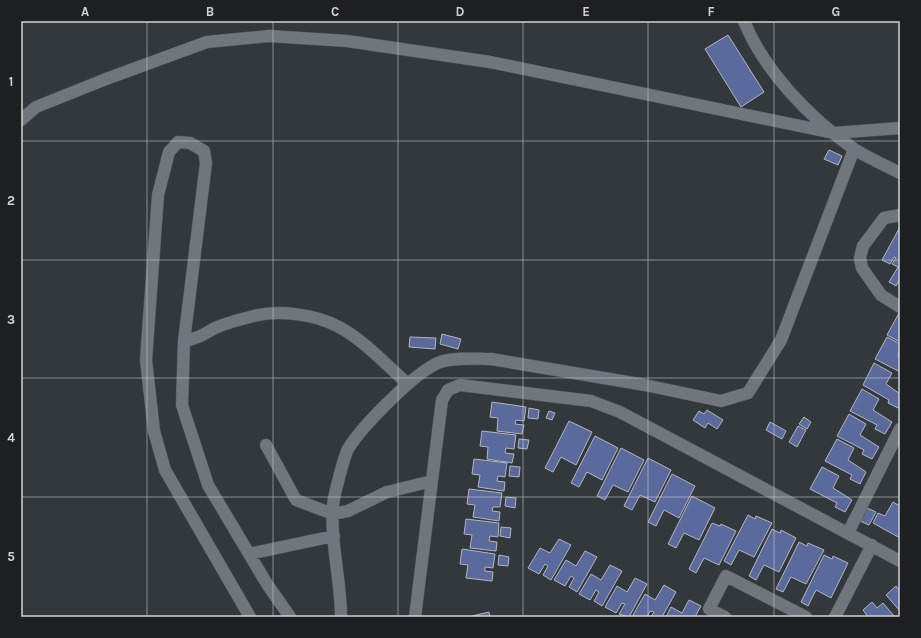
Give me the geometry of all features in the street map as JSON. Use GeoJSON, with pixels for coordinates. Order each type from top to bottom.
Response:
{"type":"FeatureCollection","features":[{"type":"Feature","properties":{"kind":"street"},"geometry":{"type":"LineString","coordinates":[[744,21],[775,75],[810,112],[854,149],[900,173]]}},
{"type":"Feature","properties":{"kind":"street"},"geometry":{"type":"LineString","coordinates":[[21,120],[36,107],[106,79],[207,42],[269,36],[346,42],[490,62],[834,133],[900,128]]}},
{"type":"Feature","properties":{"kind":"street"},"geometry":{"type":"LineString","coordinates":[[250,617],[165,470],[154,431],[146,360],[158,195],[169,152],[178,142],[190,142],[204,151],[206,163],[184,341],[182,405],[208,485],[266,584],[290,617]]}},
{"type":"Feature","properties":{"kind":"street"},"geometry":{"type":"LineString","coordinates":[[341,617],[334,536],[333,504],[348,450],[376,415],[408,384],[422,372],[440,362],[466,359],[491,359],[645,385],[721,401],[748,393],[781,340],[854,149]]}},
{"type":"Feature","properties":{"kind":"street"},"geometry":{"type":"LineString","coordinates":[[900,215],[884,218],[863,246],[860,258],[862,268],[881,296],[900,307]]}},
{"type":"Feature","properties":{"kind":"street"},"geometry":{"type":"LineString","coordinates":[[184,341],[198,339],[216,328],[263,313],[288,314],[312,318],[339,327],[356,339],[408,384]]}},
{"type":"Feature","properties":{"kind":"street"},"geometry":{"type":"LineString","coordinates":[[415,617],[442,400],[448,390],[460,385],[591,401],[620,412],[900,561]]}},
{"type":"Feature","properties":{"kind":"street"},"geometry":{"type":"LineString","coordinates":[[848,533],[900,429]]}},
{"type":"Feature","properties":{"kind":"street"},"geometry":{"type":"LineString","coordinates":[[266,445],[296,500],[333,514],[348,511],[387,492],[432,481]]}},
{"type":"Feature","properties":{"kind":"street"},"geometry":{"type":"LineString","coordinates":[[249,554],[334,536]]}},
{"type":"Feature","properties":{"kind":"street"},"geometry":{"type":"LineString","coordinates":[[835,617],[872,545]]}},
{"type":"Feature","properties":{"kind":"street"},"geometry":{"type":"LineString","coordinates":[[725,617],[709,609],[726,576],[806,617]]}},
{"type":"Feature","properties":{"kind":"building"},"geometry":{"type":"Polygon","coordinates":[[[728,35],[764,92],[741,107],[705,49],[728,35]]]}},
{"type":"Feature","properties":{"kind":"building"},"geometry":{"type":"Polygon","coordinates":[[[829,150],[842,156],[838,165],[824,159],[829,150]]]}},
{"type":"Feature","properties":{"kind":"building"},"geometry":{"type":"Polygon","coordinates":[[[900,227],[900,279],[896,286],[889,282],[898,267],[892,264],[896,258],[894,257],[890,264],[882,260],[900,227]]]}},
{"type":"Feature","properties":{"kind":"building"},"geometry":{"type":"Polygon","coordinates":[[[899,313],[900,314],[900,342],[887,335],[899,313]]]}},
{"type":"Feature","properties":{"kind":"building"},"geometry":{"type":"Polygon","coordinates":[[[442,334],[461,339],[458,349],[440,344],[442,334]]]}},
{"type":"Feature","properties":{"kind":"building"},"geometry":{"type":"Polygon","coordinates":[[[410,337],[436,338],[435,349],[409,347],[410,337]]]}},
{"type":"Feature","properties":{"kind":"building"},"geometry":{"type":"Polygon","coordinates":[[[887,337],[900,344],[898,357],[900,358],[900,372],[875,359],[887,337]]]}},
{"type":"Feature","properties":{"kind":"building"},"geometry":{"type":"Polygon","coordinates":[[[874,363],[892,373],[886,384],[900,394],[900,404],[898,408],[888,403],[889,400],[863,385],[874,363]]]}},
{"type":"Feature","properties":{"kind":"building"},"geometry":{"type":"Polygon","coordinates":[[[862,389],[879,399],[873,410],[892,422],[885,434],[875,429],[877,425],[850,411],[862,389]]]}},
{"type":"Feature","properties":{"kind":"building"},"geometry":{"type":"Polygon","coordinates":[[[492,402],[526,407],[524,421],[516,420],[515,424],[524,425],[522,434],[497,431],[498,418],[490,417],[492,402]]]}},
{"type":"Feature","properties":{"kind":"building"},"geometry":{"type":"Polygon","coordinates":[[[529,408],[539,410],[538,419],[528,418],[529,408]]]}},
{"type":"Feature","properties":{"kind":"building"},"geometry":{"type":"Polygon","coordinates":[[[707,410],[723,420],[717,429],[708,423],[705,428],[693,420],[699,411],[704,414],[707,410]]]}},
{"type":"Feature","properties":{"kind":"building"},"geometry":{"type":"Polygon","coordinates":[[[549,411],[555,413],[552,420],[546,418],[549,411]]]}},
{"type":"Feature","properties":{"kind":"building"},"geometry":{"type":"Polygon","coordinates":[[[849,414],[866,424],[860,435],[879,447],[872,459],[862,454],[864,450],[837,436],[849,414]]]}},
{"type":"Feature","properties":{"kind":"building"},"geometry":{"type":"Polygon","coordinates":[[[804,417],[811,422],[807,429],[799,424],[804,417]]]}},
{"type":"Feature","properties":{"kind":"building"},"geometry":{"type":"Polygon","coordinates":[[[569,421],[592,432],[576,465],[561,457],[553,472],[545,468],[569,421]]]}},
{"type":"Feature","properties":{"kind":"building"},"geometry":{"type":"Polygon","coordinates":[[[770,422],[786,431],[782,439],[766,430],[770,422]]]}},
{"type":"Feature","properties":{"kind":"building"},"geometry":{"type":"Polygon","coordinates":[[[798,426],[806,430],[797,447],[789,442],[798,426]]]}},
{"type":"Feature","properties":{"kind":"building"},"geometry":{"type":"Polygon","coordinates":[[[482,431],[516,435],[514,449],[506,448],[505,453],[514,454],[512,463],[487,459],[488,447],[480,446],[482,431]]]}},
{"type":"Feature","properties":{"kind":"building"},"geometry":{"type":"Polygon","coordinates":[[[595,436],[618,448],[602,480],[587,472],[579,487],[571,483],[595,436]]]}},
{"type":"Feature","properties":{"kind":"building"},"geometry":{"type":"Polygon","coordinates":[[[519,439],[529,440],[527,449],[518,448],[519,439]]]}},
{"type":"Feature","properties":{"kind":"building"},"geometry":{"type":"Polygon","coordinates":[[[837,439],[854,448],[848,460],[866,472],[860,484],[850,479],[852,475],[825,461],[837,439]]]}},
{"type":"Feature","properties":{"kind":"building"},"geometry":{"type":"Polygon","coordinates":[[[621,448],[644,460],[628,492],[613,485],[605,500],[597,496],[621,448]]]}},
{"type":"Feature","properties":{"kind":"building"},"geometry":{"type":"Polygon","coordinates":[[[648,458],[671,470],[655,502],[640,495],[632,510],[624,506],[648,458]]]}},
{"type":"Feature","properties":{"kind":"building"},"geometry":{"type":"Polygon","coordinates":[[[474,459],[507,463],[505,477],[498,476],[497,481],[505,482],[504,491],[478,487],[480,475],[472,474],[474,459]]]}},
{"type":"Feature","properties":{"kind":"building"},"geometry":{"type":"Polygon","coordinates":[[[510,466],[520,467],[519,477],[509,476],[510,466]]]}},
{"type":"Feature","properties":{"kind":"building"},"geometry":{"type":"Polygon","coordinates":[[[822,467],[839,476],[833,488],[852,500],[845,512],[835,507],[837,503],[810,489],[822,467]]]}},
{"type":"Feature","properties":{"kind":"building"},"geometry":{"type":"Polygon","coordinates":[[[672,474],[695,486],[679,518],[664,510],[656,526],[648,522],[672,474]]]}},
{"type":"Feature","properties":{"kind":"building"},"geometry":{"type":"Polygon","coordinates":[[[469,489],[502,493],[500,507],[493,507],[492,511],[500,512],[499,521],[473,517],[475,505],[467,504],[469,489]]]}},
{"type":"Feature","properties":{"kind":"building"},"geometry":{"type":"Polygon","coordinates":[[[692,496],[715,508],[699,540],[684,533],[676,548],[668,544],[692,496]]]}},
{"type":"Feature","properties":{"kind":"building"},"geometry":{"type":"Polygon","coordinates":[[[506,497],[516,498],[515,508],[505,506],[506,497]]]}},
{"type":"Feature","properties":{"kind":"building"},"geometry":{"type":"Polygon","coordinates":[[[893,502],[900,506],[900,538],[873,523],[878,513],[885,516],[893,502]]]}},
{"type":"Feature","properties":{"kind":"building"},"geometry":{"type":"Polygon","coordinates":[[[867,508],[876,512],[869,525],[860,521],[867,508]]]}},
{"type":"Feature","properties":{"kind":"building"},"geometry":{"type":"Polygon","coordinates":[[[748,515],[755,519],[756,516],[772,523],[754,557],[739,550],[731,565],[724,561],[748,515]]]}},
{"type":"Feature","properties":{"kind":"building"},"geometry":{"type":"Polygon","coordinates":[[[466,519],[499,523],[498,537],[490,536],[489,541],[497,542],[496,551],[470,548],[472,535],[464,534],[466,519]]]}},
{"type":"Feature","properties":{"kind":"building"},"geometry":{"type":"Polygon","coordinates":[[[712,523],[720,526],[721,524],[736,531],[719,565],[704,558],[696,573],[689,569],[712,523]]]}},
{"type":"Feature","properties":{"kind":"building"},"geometry":{"type":"Polygon","coordinates":[[[501,527],[511,528],[510,538],[500,536],[501,527]]]}},
{"type":"Feature","properties":{"kind":"building"},"geometry":{"type":"Polygon","coordinates":[[[772,529],[780,533],[781,530],[796,538],[779,572],[764,565],[756,580],[749,576],[772,529]]]}},
{"type":"Feature","properties":{"kind":"building"},"geometry":{"type":"Polygon","coordinates":[[[559,539],[571,545],[551,580],[543,575],[548,566],[545,564],[539,574],[528,568],[540,548],[550,553],[559,539]]]}},
{"type":"Feature","properties":{"kind":"building"},"geometry":{"type":"Polygon","coordinates":[[[799,542],[807,546],[808,543],[824,550],[806,584],[791,577],[783,592],[776,589],[799,542]]]}},
{"type":"Feature","properties":{"kind":"building"},"geometry":{"type":"Polygon","coordinates":[[[462,549],[495,554],[493,568],[485,567],[485,571],[493,572],[492,581],[466,578],[468,565],[460,564],[462,549]]]}},
{"type":"Feature","properties":{"kind":"building"},"geometry":{"type":"Polygon","coordinates":[[[585,551],[597,557],[577,592],[569,587],[574,578],[571,576],[565,586],[554,580],[566,560],[576,566],[585,551]]]}},
{"type":"Feature","properties":{"kind":"building"},"geometry":{"type":"Polygon","coordinates":[[[499,555],[509,557],[508,566],[498,565],[499,555]]]}},
{"type":"Feature","properties":{"kind":"building"},"geometry":{"type":"Polygon","coordinates":[[[824,555],[832,559],[833,556],[848,563],[831,598],[816,590],[808,606],[801,602],[824,555]]]}},
{"type":"Feature","properties":{"kind":"building"},"geometry":{"type":"Polygon","coordinates":[[[610,565],[622,571],[602,606],[594,601],[599,592],[596,590],[590,600],[579,594],[591,574],[601,580],[610,565]]]}},
{"type":"Feature","properties":{"kind":"building"},"geometry":{"type":"Polygon","coordinates":[[[635,578],[647,584],[629,617],[619,614],[625,604],[622,603],[616,613],[605,607],[617,586],[627,592],[635,578]]]}},
{"type":"Feature","properties":{"kind":"building"},"geometry":{"type":"Polygon","coordinates":[[[664,585],[676,592],[662,617],[651,617],[654,612],[650,611],[647,617],[637,617],[633,615],[645,594],[655,600],[664,585]]]}},
{"type":"Feature","properties":{"kind":"building"},"geometry":{"type":"Polygon","coordinates":[[[896,586],[900,591],[900,611],[886,595],[896,586]]]}},
{"type":"Feature","properties":{"kind":"building"},"geometry":{"type":"Polygon","coordinates":[[[689,600],[701,606],[695,617],[666,617],[671,607],[682,613],[689,600]]]}},
{"type":"Feature","properties":{"kind":"building"},"geometry":{"type":"Polygon","coordinates":[[[872,602],[877,608],[883,603],[895,617],[868,617],[863,610],[872,602]]]}},
{"type":"Feature","properties":{"kind":"building"},"geometry":{"type":"Polygon","coordinates":[[[489,612],[490,617],[472,617],[472,616],[489,612]]]}}]}
